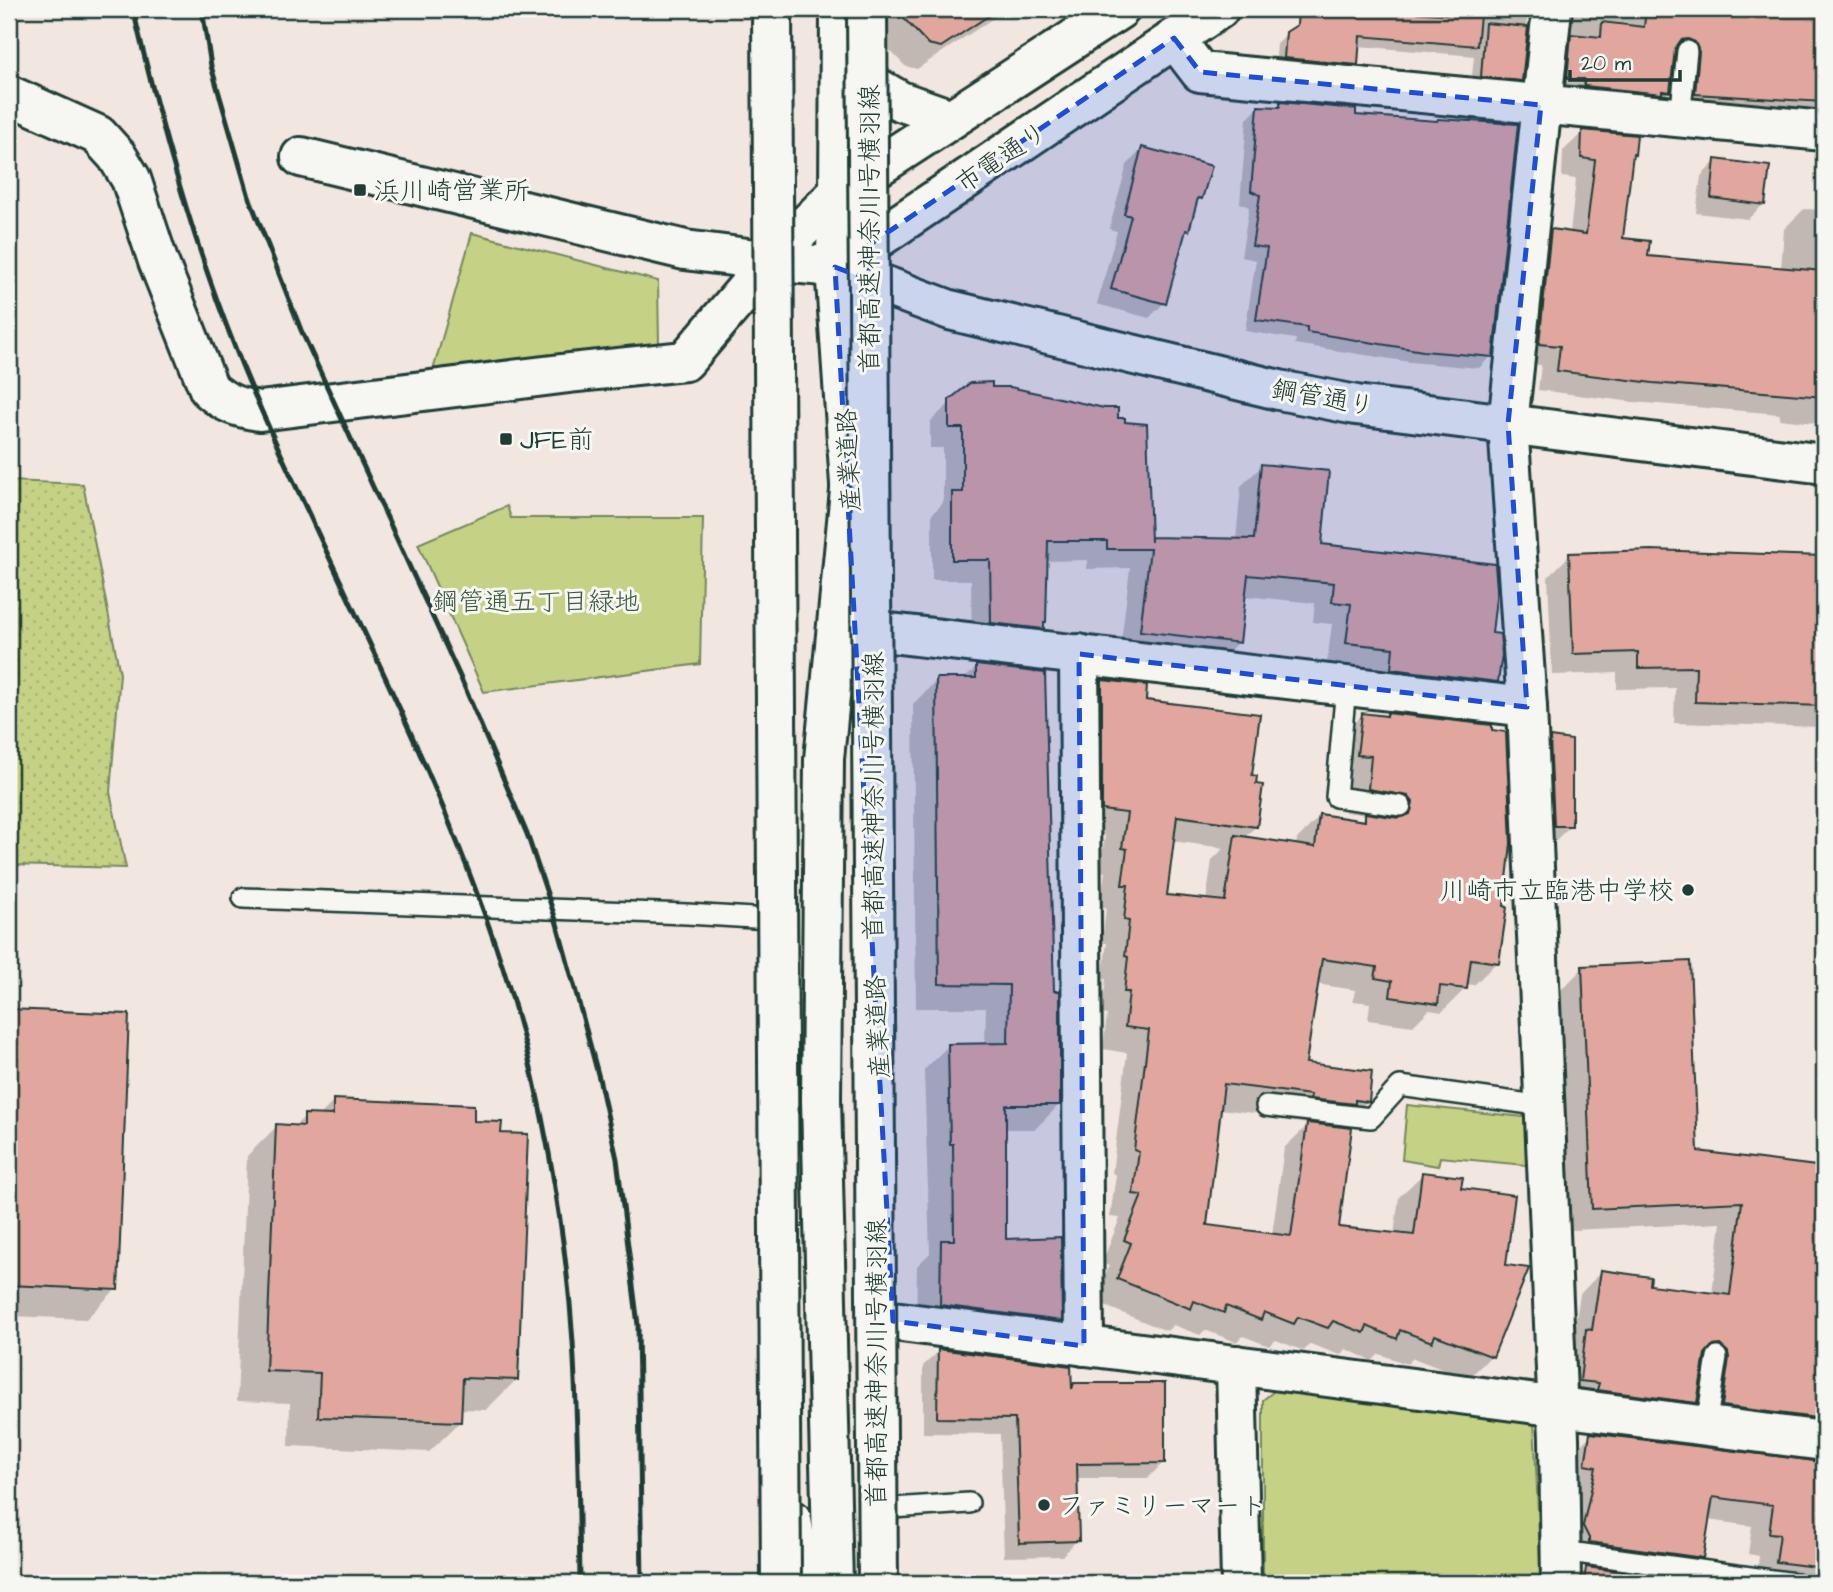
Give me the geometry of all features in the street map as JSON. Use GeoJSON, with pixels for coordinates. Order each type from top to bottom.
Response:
{"type":"FeatureCollection","features":[{"type":"Feature","properties":{"kind":"main road"},"geometry":{"type":"LineString","coordinates":[[765,9],[771,261],[770,1583]]}},
{"type":"Feature","properties":{"kind":"main road"},"geometry":{"type":"LineString","coordinates":[[772,9],[781,1583]]}},
{"type":"Feature","properties":{"kind":"main road","name":"産業道路"},"geometry":{"type":"LineString","coordinates":[[840,9],[839,192],[835,267],[851,481],[856,629],[893,1321],[891,1583]]}},
{"type":"Feature","properties":{"kind":"main road","name":"首都高速神奈川1号横羽線"},"geometry":{"type":"LineString","coordinates":[[867,9],[878,1583]]}},
{"type":"Feature","properties":{"kind":"main road"},"geometry":{"type":"LineString","coordinates":[[9,95],[98,135],[117,156],[131,179],[158,261],[209,389],[224,402],[238,408],[260,411],[685,361],[771,261],[839,192],[1120,9]]}},
{"type":"Feature","properties":{"kind":"main road","name":"市電通り"},"geometry":{"type":"LineString","coordinates":[[835,267],[1219,9]]}},
{"type":"Feature","properties":{"kind":"main road"},"geometry":{"type":"LineString","coordinates":[[1552,9],[1507,424],[1527,706],[1558,1407],[1562,1567]]}},
{"type":"Feature","properties":{"kind":"main road"},"geometry":{"type":"LineString","coordinates":[[1174,38],[1200,72],[1824,131]]}},
{"type":"Feature","properties":{"kind":"main road"},"geometry":{"type":"LineString","coordinates":[[840,48],[872,84],[900,101],[951,119]]}},
{"type":"Feature","properties":{"kind":"main road"},"geometry":{"type":"LineString","coordinates":[[301,156],[685,250],[835,267]]}},
{"type":"Feature","properties":{"kind":"main road","name":"鋼管通り"},"geometry":{"type":"LineString","coordinates":[[835,267],[950,310],[1279,390],[1356,405],[1824,464]]}},
{"type":"Feature","properties":{"kind":"main road"},"geometry":{"type":"LineString","coordinates":[[832,1583],[821,1100],[824,759],[851,481]]}},
{"type":"Feature","properties":{"kind":"main road"},"geometry":{"type":"LineString","coordinates":[[856,629],[1527,706]]}},
{"type":"Feature","properties":{"kind":"main road"},"geometry":{"type":"LineString","coordinates":[[1079,654],[1083,1346]]}},
{"type":"Feature","properties":{"kind":"main road"},"geometry":{"type":"LineString","coordinates":[[893,1321],[1824,1441]]}},
{"type":"Feature","properties":{"kind":"main road"},"geometry":{"type":"LineString","coordinates":[[1236,1365],[1241,1583]]}},
{"type":"Feature","properties":{"kind":"main road"},"geometry":{"type":"LineString","coordinates":[[769,1367],[802,1583]]}},
{"type":"Feature","properties":{"kind":"lane"},"geometry":{"type":"LineString","coordinates":[[1543,9],[1552,9]]}},
{"type":"Feature","properties":{"kind":"lane"},"geometry":{"type":"LineString","coordinates":[[1680,118],[1688,51]]}},
{"type":"Feature","properties":{"kind":"lane"},"geometry":{"type":"LineString","coordinates":[[1346,686],[1336,797],[1401,806]]}},
{"type":"Feature","properties":{"kind":"lane"},"geometry":{"type":"LineString","coordinates":[[243,898],[770,919]]}},
{"type":"Feature","properties":{"kind":"lane"},"geometry":{"type":"LineString","coordinates":[[1266,1106],[1371,1118],[1400,1086],[1544,1106]]}},
{"type":"Feature","properties":{"kind":"lane"},"geometry":{"type":"LineString","coordinates":[[1706,1426],[1717,1357]]}},
{"type":"Feature","properties":{"kind":"lane"},"geometry":{"type":"LineString","coordinates":[[892,1508],[969,1503]]}},
{"type":"Feature","properties":{"kind":"lane"},"geometry":{"type":"LineString","coordinates":[[1562,1567],[1795,1583]]}},
{"type":"Feature","properties":{"kind":"highlighted area"},"geometry":{"type":"Polygon","coordinates":[[[1174,38],[1200,72],[1541,105],[1508,424],[1527,707],[1079,654],[1084,1346],[893,1321],[835,267],[869,280],[869,245],[1174,38]]]}},
{"type":"Feature","properties":{"kind":"green space"},"geometry":{"type":"Polygon","coordinates":[[[472,233],[658,281],[659,345],[432,374],[472,233]]]}},
{"type":"Feature","properties":{"kind":"green space"},"geometry":{"type":"Polygon","coordinates":[[[9,481],[83,484],[120,674],[110,792],[126,868],[9,865],[9,481]]]}},
{"type":"Feature","properties":{"kind":"green space","name":"鋼管通五丁目緑地"},"geometry":{"type":"Polygon","coordinates":[[[507,506],[511,518],[703,518],[700,664],[484,692],[418,544],[507,506]]]}},
{"type":"Feature","properties":{"kind":"green space"},"geometry":{"type":"Polygon","coordinates":[[[1407,1105],[1535,1118],[1537,1166],[1440,1157],[1438,1166],[1402,1160],[1407,1105]]]}},
{"type":"Feature","properties":{"kind":"green space"},"geometry":{"type":"Polygon","coordinates":[[[1283,1384],[1534,1420],[1541,1583],[1263,1583],[1263,1400],[1283,1384]]]}},
{"type":"Feature","properties":{"kind":"building"},"geometry":{"type":"Polygon","coordinates":[[[895,9],[999,9],[941,47],[928,44],[895,9]]]}},
{"type":"Feature","properties":{"kind":"building"},"geometry":{"type":"Polygon","coordinates":[[[1298,9],[1389,9],[1480,16],[1477,46],[1360,36],[1358,65],[1284,58],[1286,32],[1297,25],[1298,9]]]}},
{"type":"Feature","properties":{"kind":"building"},"geometry":{"type":"Polygon","coordinates":[[[1646,9],[1759,9],[1824,16],[1824,102],[1695,94],[1699,52],[1695,42],[1688,39],[1681,40],[1675,49],[1670,92],[1662,91],[1662,94],[1584,86],[1584,79],[1567,79],[1571,34],[1601,37],[1602,22],[1644,27],[1646,9]]]}},
{"type":"Feature","properties":{"kind":"building"},"geometry":{"type":"Polygon","coordinates":[[[1485,23],[1528,27],[1522,81],[1481,77],[1485,23]]]}},
{"type":"Feature","properties":{"kind":"building"},"geometry":{"type":"Polygon","coordinates":[[[1280,102],[1356,109],[1356,115],[1518,124],[1493,357],[1423,351],[1307,332],[1307,327],[1256,320],[1267,248],[1252,246],[1260,195],[1251,191],[1258,106],[1280,107],[1280,102]]]}},
{"type":"Feature","properties":{"kind":"building"},"geometry":{"type":"Polygon","coordinates":[[[1582,130],[1637,135],[1623,238],[1650,241],[1648,256],[1824,271],[1824,397],[1653,383],[1557,371],[1560,346],[1539,344],[1551,229],[1586,234],[1595,160],[1581,158],[1582,130]]]}},
{"type":"Feature","properties":{"kind":"building"},"geometry":{"type":"Polygon","coordinates":[[[1142,147],[1212,166],[1202,199],[1198,198],[1189,231],[1186,230],[1166,304],[1111,289],[1131,216],[1124,214],[1142,147]]]}},
{"type":"Feature","properties":{"kind":"building"},"geometry":{"type":"Polygon","coordinates":[[[1715,159],[1770,166],[1765,205],[1711,198],[1715,159]]]}},
{"type":"Feature","properties":{"kind":"building"},"geometry":{"type":"Polygon","coordinates":[[[992,382],[992,387],[1010,387],[1104,408],[1118,408],[1118,418],[1125,418],[1125,422],[1147,424],[1151,542],[1151,537],[1254,539],[1261,464],[1329,471],[1322,544],[1495,564],[1497,589],[1492,633],[1500,634],[1502,655],[1498,682],[1391,669],[1393,648],[1346,643],[1351,604],[1332,602],[1334,583],[1248,575],[1240,643],[1140,631],[1150,549],[1107,549],[1107,541],[1048,541],[1044,629],[991,623],[990,560],[952,560],[952,492],[963,492],[963,428],[949,428],[949,400],[970,383],[992,382]]]}},
{"type":"Feature","properties":{"kind":"building"},"geometry":{"type":"Polygon","coordinates":[[[1651,550],[1824,556],[1824,706],[1695,702],[1696,667],[1638,668],[1638,652],[1573,654],[1569,553],[1651,550]]]}},
{"type":"Feature","properties":{"kind":"building"},"geometry":{"type":"Polygon","coordinates":[[[976,665],[1045,673],[1054,991],[1060,991],[1060,1105],[1006,1105],[1006,1239],[1061,1237],[1062,1321],[940,1305],[941,1240],[954,1240],[948,1044],[1008,1043],[1009,985],[939,984],[936,678],[976,678],[976,665]]]}},
{"type":"Feature","properties":{"kind":"building"},"geometry":{"type":"Polygon","coordinates":[[[1102,680],[1147,685],[1146,700],[1260,714],[1252,775],[1257,776],[1256,784],[1263,785],[1257,827],[1177,816],[1167,895],[1225,901],[1235,835],[1315,847],[1319,814],[1365,821],[1365,813],[1399,818],[1410,814],[1413,802],[1408,796],[1368,789],[1371,756],[1357,755],[1362,713],[1387,716],[1387,713],[1492,725],[1492,730],[1506,732],[1511,843],[1504,906],[1507,907],[1499,963],[1471,959],[1467,989],[1440,986],[1438,1004],[1390,997],[1392,981],[1375,978],[1377,967],[1322,959],[1306,1063],[1372,1071],[1369,1102],[1355,1100],[1355,1104],[1310,1099],[1311,1095],[1224,1084],[1207,1225],[1291,1236],[1307,1123],[1352,1128],[1339,1227],[1414,1235],[1422,1172],[1463,1177],[1461,1188],[1515,1195],[1506,1265],[1529,1268],[1493,1357],[1435,1335],[1432,1342],[1400,1330],[1397,1339],[1367,1326],[1364,1333],[1333,1321],[1328,1328],[1298,1317],[1294,1324],[1264,1312],[1261,1320],[1226,1306],[1224,1313],[1194,1301],[1191,1309],[1117,1279],[1131,1243],[1124,1240],[1142,1195],[1133,1194],[1139,1152],[1134,1150],[1149,1030],[1125,1027],[1129,992],[1124,992],[1128,957],[1125,956],[1129,921],[1124,920],[1128,885],[1122,885],[1127,849],[1122,848],[1127,813],[1102,810],[1102,680]]]}},
{"type":"Feature","properties":{"kind":"building"},"geometry":{"type":"Polygon","coordinates":[[[1550,737],[1572,740],[1572,826],[1554,826],[1550,737]]]}},
{"type":"Feature","properties":{"kind":"building"},"geometry":{"type":"Polygon","coordinates":[[[1690,961],[1698,1151],[1824,1167],[1824,1419],[1722,1406],[1729,1358],[1728,1352],[1720,1345],[1712,1346],[1705,1354],[1697,1403],[1597,1390],[1599,1383],[1580,1381],[1586,1329],[1592,1330],[1601,1270],[1651,1277],[1650,1285],[1730,1295],[1742,1202],[1592,1209],[1582,966],[1690,961]]]}},
{"type":"Feature","properties":{"kind":"building"},"geometry":{"type":"Polygon","coordinates":[[[9,1009],[129,1014],[118,1290],[9,1285],[9,1009]]]}},
{"type":"Feature","properties":{"kind":"building"},"geometry":{"type":"Polygon","coordinates":[[[333,1099],[474,1105],[474,1121],[502,1122],[501,1133],[528,1134],[518,1380],[463,1378],[461,1422],[318,1417],[320,1373],[266,1371],[276,1124],[304,1126],[304,1114],[333,1115],[333,1099]]]}},
{"type":"Feature","properties":{"kind":"building"},"geometry":{"type":"Polygon","coordinates":[[[938,1349],[1071,1366],[1072,1389],[1074,1383],[1165,1383],[1165,1463],[1077,1464],[1079,1541],[1019,1543],[1015,1419],[937,1418],[938,1349]]]}},
{"type":"Feature","properties":{"kind":"building"},"geometry":{"type":"Polygon","coordinates":[[[1590,1433],[1824,1462],[1824,1568],[1776,1562],[1780,1534],[1769,1533],[1773,1505],[1713,1497],[1703,1558],[1589,1542],[1583,1526],[1596,1467],[1585,1465],[1590,1433]]]}},
{"type":"Feature","properties":{"kind":"building"},"geometry":{"type":"Polygon","coordinates":[[[1586,1567],[1698,1582],[1584,1583],[1586,1567]]]}},
{"type":"Feature","properties":{"kind":"railway"},"geometry":{"type":"LineString","coordinates":[[133,9],[178,181],[220,308],[266,422],[442,804],[484,913],[516,1012],[549,1153],[564,1249],[576,1402],[580,1583]]}},
{"type":"Feature","properties":{"kind":"railway"},"geometry":{"type":"LineString","coordinates":[[202,9],[211,66],[249,197],[301,330],[462,681],[527,834],[556,920],[599,1078],[617,1159],[638,1325],[642,1583]]}},
{"type":"Feature","properties":{"kind":"place","name":"浜川崎営業所"},"geometry":{"type":"Point","coordinates":[360,190]}},
{"type":"Feature","properties":{"kind":"place","name":"JFE前"},"geometry":{"type":"Point","coordinates":[506,439]}},
{"type":"Feature","properties":{"kind":"place","name":"川崎市立臨港中学校"},"geometry":{"type":"Point","coordinates":[1688,890]}},
{"type":"Feature","properties":{"kind":"place","name":"ファミリーマート"},"geometry":{"type":"Point","coordinates":[1044,1505]}}]}
